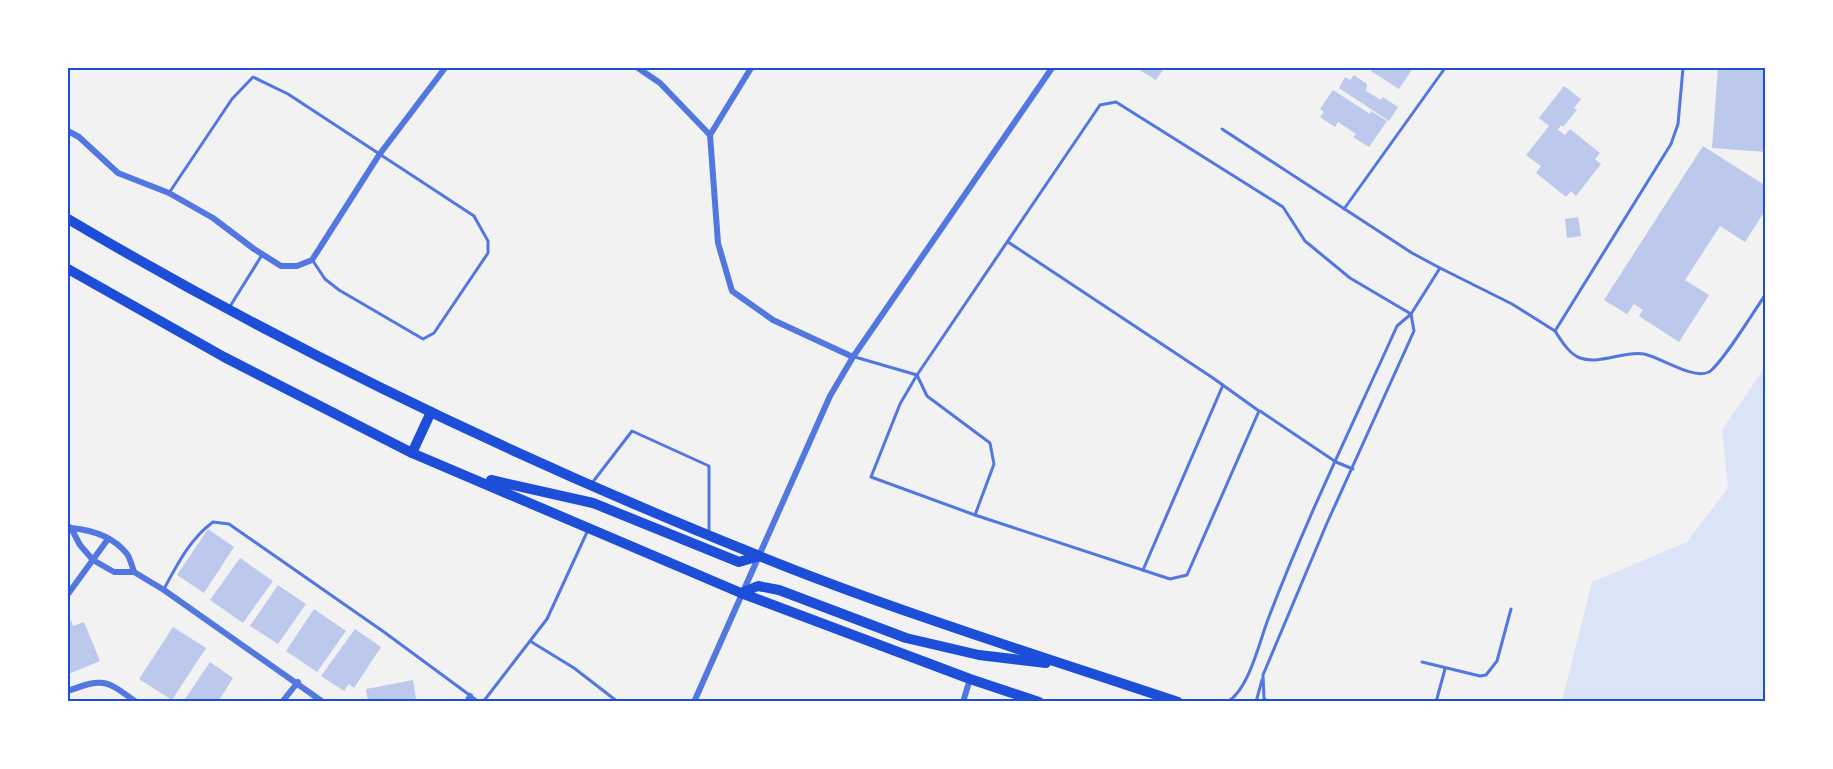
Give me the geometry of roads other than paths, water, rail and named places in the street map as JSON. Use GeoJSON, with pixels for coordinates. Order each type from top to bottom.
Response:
{"type":"FeatureCollection","features":[{"type":"Feature","properties":{"kind":"main road"},"geometry":{"type":"LineString","coordinates":[[68,219],[228,309],[430,412],[590,484],[759,556],[925,617],[1178,702]]}},
{"type":"Feature","properties":{"kind":"main road"},"geometry":{"type":"LineString","coordinates":[[68,269],[224,357],[412,453],[741,593],[970,679],[1039,702]]}},
{"type":"Feature","properties":{"kind":"main road"},"geometry":{"type":"LineString","coordinates":[[412,453],[430,412]]}},
{"type":"Feature","properties":{"kind":"main road"},"geometry":{"type":"LineString","coordinates":[[462,474],[593,503],[738,562],[759,556]]}},
{"type":"Feature","properties":{"kind":"main road"},"geometry":{"type":"LineString","coordinates":[[741,593],[758,586],[778,590],[906,639],[979,655],[1070,666]]}},
{"type":"Feature","properties":{"kind":"street"},"geometry":{"type":"LineString","coordinates":[[68,131],[79,137],[118,174],[169,194],[213,218],[281,266],[297,266],[312,260],[379,155],[445,68]]}},
{"type":"Feature","properties":{"kind":"street"},"geometry":{"type":"LineString","coordinates":[[638,68],[660,83],[710,135]]}},
{"type":"Feature","properties":{"kind":"street"},"geometry":{"type":"LineString","coordinates":[[751,68],[710,135],[718,243],[732,291],[773,320],[853,357]]}},
{"type":"Feature","properties":{"kind":"street"},"geometry":{"type":"LineString","coordinates":[[694,702],[822,411],[853,357],[1052,68]]}},
{"type":"Feature","properties":{"kind":"street"},"geometry":{"type":"LineString","coordinates":[[69,527],[92,530],[108,539],[128,554],[134,572]]}},
{"type":"Feature","properties":{"kind":"street"},"geometry":{"type":"LineString","coordinates":[[69,527],[93,560],[114,572],[134,572],[164,590],[298,682],[323,702]]}},
{"type":"Feature","properties":{"kind":"street"},"geometry":{"type":"LineString","coordinates":[[68,594],[108,539]]}},
{"type":"Feature","properties":{"kind":"street"},"geometry":{"type":"LineString","coordinates":[[963,702],[970,679]]}},
{"type":"Feature","properties":{"kind":"street"},"geometry":{"type":"LineString","coordinates":[[68,691],[92,682],[102,682],[114,686],[135,702]]}},
{"type":"Feature","properties":{"kind":"street"},"geometry":{"type":"LineString","coordinates":[[282,702],[298,682]]}},
{"type":"Feature","properties":{"kind":"lane"},"geometry":{"type":"LineString","coordinates":[[1344,209],[1445,68]]}},
{"type":"Feature","properties":{"kind":"lane"},"geometry":{"type":"LineString","coordinates":[[1555,331],[1671,144],[1678,124],[1683,68]]}},
{"type":"Feature","properties":{"kind":"lane"},"geometry":{"type":"LineString","coordinates":[[169,194],[232,99],[253,77],[288,94],[474,216],[488,241],[488,254],[434,333],[423,339],[339,290],[325,279],[312,260]]}},
{"type":"Feature","properties":{"kind":"lane"},"geometry":{"type":"LineString","coordinates":[[1256,702],[1263,675],[1327,523],[1414,331],[1411,314],[1350,278],[1305,241],[1283,207],[1116,102],[1101,105],[917,375],[900,404],[871,477],[975,515],[1170,579],[1187,575],[1260,411]]}},
{"type":"Feature","properties":{"kind":"lane"},"geometry":{"type":"LineString","coordinates":[[1222,129],[1412,253],[1512,304],[1555,331],[1579,358],[1598,360],[1642,353],[1699,374],[1709,371],[1725,354],[1766,294]]}},
{"type":"Feature","properties":{"kind":"lane"},"geometry":{"type":"LineString","coordinates":[[1008,242],[1336,462],[1353,469]]}},
{"type":"Feature","properties":{"kind":"lane"},"geometry":{"type":"LineString","coordinates":[[228,309],[262,254]]}},
{"type":"Feature","properties":{"kind":"lane"},"geometry":{"type":"LineString","coordinates":[[1227,702],[1233,699],[1247,681],[1252,661],[1286,572],[1397,326],[1411,314],[1440,268]]}},
{"type":"Feature","properties":{"kind":"lane"},"geometry":{"type":"LineString","coordinates":[[853,357],[917,375],[927,396],[990,442],[994,464],[975,515]]}},
{"type":"Feature","properties":{"kind":"lane"},"geometry":{"type":"LineString","coordinates":[[1143,570],[1223,385]]}},
{"type":"Feature","properties":{"kind":"lane"},"geometry":{"type":"LineString","coordinates":[[590,484],[633,431],[709,466],[709,535]]}},
{"type":"Feature","properties":{"kind":"lane"},"geometry":{"type":"LineString","coordinates":[[164,590],[181,557],[200,532],[213,522],[229,524],[375,625],[469,699],[481,702],[547,619],[590,527]]}},
{"type":"Feature","properties":{"kind":"lane"},"geometry":{"type":"LineString","coordinates":[[1422,662],[1480,676],[1486,675],[1497,661],[1511,609]]}},
{"type":"Feature","properties":{"kind":"lane"},"geometry":{"type":"LineString","coordinates":[[530,641],[574,668],[618,702]]}},
{"type":"Feature","properties":{"kind":"lane"},"geometry":{"type":"LineString","coordinates":[[1436,702],[1445,668]]}},
{"type":"Feature","properties":{"kind":"lane"},"geometry":{"type":"LineString","coordinates":[[1263,675],[1264,698],[1267,702]]}}]}
